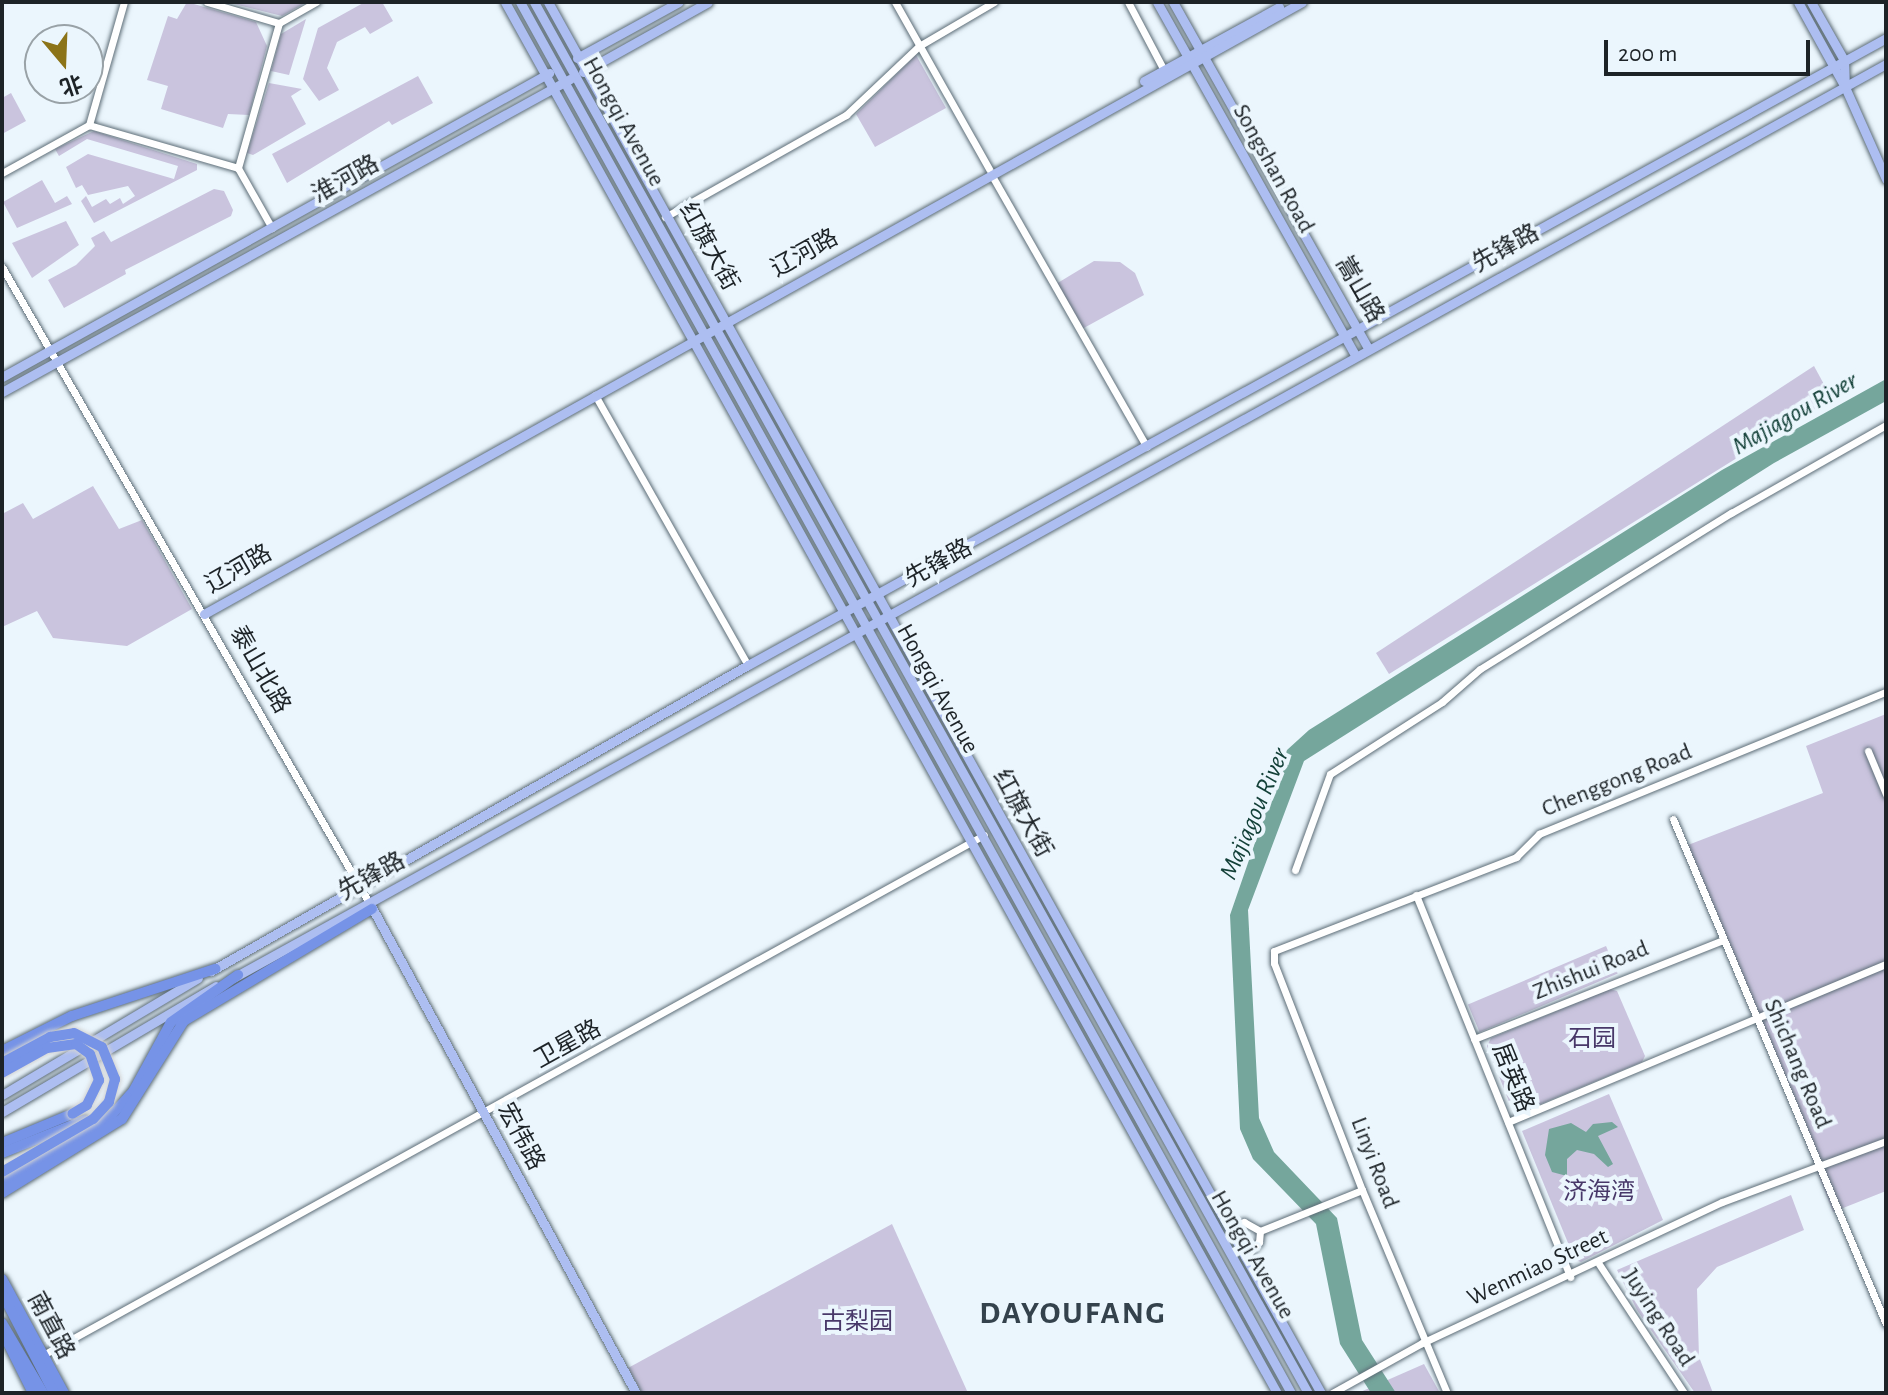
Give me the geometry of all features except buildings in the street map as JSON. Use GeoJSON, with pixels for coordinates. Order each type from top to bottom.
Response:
{"type":"FeatureCollection","features":[{"type":"Feature","properties":{"kind":"highway"},"geometry":{"type":"LineString","coordinates":[[2,1193],[122,1119],[143,1094],[171,1035],[192,1014],[370,905]]}},
{"type":"Feature","properties":{"kind":"highway"},"geometry":{"type":"LineString","coordinates":[[2,1051],[81,1013],[215,969]]}},
{"type":"Feature","properties":{"kind":"highway"},"geometry":{"type":"LineString","coordinates":[[2,1183],[125,1102],[171,1022],[238,975]]}},
{"type":"Feature","properties":{"kind":"highway"},"geometry":{"type":"LineString","coordinates":[[2,1063],[50,1037],[74,1033],[102,1047],[115,1079],[109,1102],[93,1119],[2,1172]]}},
{"type":"Feature","properties":{"kind":"highway"},"geometry":{"type":"LineString","coordinates":[[2,1073],[68,1043],[90,1054],[99,1071],[97,1090],[87,1105],[2,1143]]}},
{"type":"Feature","properties":{"kind":"highway"},"geometry":{"type":"LineString","coordinates":[[2,1153],[125,1102]]}},
{"type":"Feature","properties":{"kind":"highway","name":"南直路"},"geometry":{"type":"LineString","coordinates":[[2,1279],[33,1355],[63,1393]]}},
{"type":"Feature","properties":{"kind":"highway"},"geometry":{"type":"LineString","coordinates":[[4,1298],[54,1393]]}},
{"type":"Feature","properties":{"kind":"highway"},"geometry":{"type":"LineString","coordinates":[[4,1298],[63,1393]]}},
{"type":"Feature","properties":{"kind":"highway"},"geometry":{"type":"LineString","coordinates":[[2,1326],[33,1355],[43,1393]]}},
{"type":"Feature","properties":{"kind":"highway"},"geometry":{"type":"LineString","coordinates":[[2,1326],[33,1393]]}},
{"type":"Feature","properties":{"kind":"highway"},"geometry":{"type":"LineString","coordinates":[[2,1349],[26,1393]]}},
{"type":"Feature","properties":{"kind":"main road"},"geometry":{"type":"LineString","coordinates":[[505,2],[698,334],[856,633],[1277,1393]]}},
{"type":"Feature","properties":{"kind":"main road","name":"Hongqi Avenue"},"geometry":{"type":"LineString","coordinates":[[520,2],[698,334],[984,835],[1291,1393]]}},
{"type":"Feature","properties":{"kind":"main road","name":"Hongqi Avenue"},"geometry":{"type":"LineString","coordinates":[[534,2],[1308,1393]]}},
{"type":"Feature","properties":{"kind":"main road","name":"红旗大街"},"geometry":{"type":"LineString","coordinates":[[548,2],[1321,1393]]}},
{"type":"Feature","properties":{"kind":"main road","name":"淮河路"},"geometry":{"type":"LineString","coordinates":[[2,377],[679,2]]}},
{"type":"Feature","properties":{"kind":"main road","name":"淮河路"},"geometry":{"type":"LineString","coordinates":[[2,392],[708,2]]}},
{"type":"Feature","properties":{"kind":"main road","name":"Songshan Road"},"geometry":{"type":"LineString","coordinates":[[1157,2],[1355,355]]}},
{"type":"Feature","properties":{"kind":"main road","name":"嵩山路"},"geometry":{"type":"LineString","coordinates":[[1173,2],[1368,348]]}},
{"type":"Feature","properties":{"kind":"main road","name":"辽河路"},"geometry":{"type":"LineString","coordinates":[[1202,53],[1289,2]]}},
{"type":"Feature","properties":{"kind":"main road","name":"辽河路"},"geometry":{"type":"LineString","coordinates":[[202,612],[1189,60],[1302,2]]}},
{"type":"Feature","properties":{"kind":"main road"},"geometry":{"type":"LineString","coordinates":[[1798,2],[1845,87],[1886,179]]}},
{"type":"Feature","properties":{"kind":"main road"},"geometry":{"type":"LineString","coordinates":[[1811,2],[1844,60],[1845,87]]}},
{"type":"Feature","properties":{"kind":"main road","name":"先锋路"},"geometry":{"type":"LineString","coordinates":[[5,1093],[139,1009],[215,969],[748,665],[877,597],[1343,335],[1886,38]]}},
{"type":"Feature","properties":{"kind":"main road","name":"先锋路"},"geometry":{"type":"LineString","coordinates":[[2,1112],[169,1010],[370,905],[1355,355],[1886,64]]}},
{"type":"Feature","properties":{"kind":"main road","name":"辽河路"},"geometry":{"type":"LineString","coordinates":[[202,612],[595,395],[698,334]]}},
{"type":"Feature","properties":{"kind":"main road","name":"宏伟路"},"geometry":{"type":"LineString","coordinates":[[370,905],[636,1393]]}},
{"type":"Feature","properties":{"kind":"street"},"geometry":{"type":"LineString","coordinates":[[89,125],[124,2]]}},
{"type":"Feature","properties":{"kind":"street"},"geometry":{"type":"LineString","coordinates":[[207,2],[279,23]]}},
{"type":"Feature","properties":{"kind":"street"},"geometry":{"type":"LineString","coordinates":[[238,168],[279,23],[316,2]]}},
{"type":"Feature","properties":{"kind":"street"},"geometry":{"type":"LineString","coordinates":[[895,2],[1147,447]]}},
{"type":"Feature","properties":{"kind":"street"},"geometry":{"type":"LineString","coordinates":[[656,222],[846,115],[919,46],[994,2]]}},
{"type":"Feature","properties":{"kind":"street"},"geometry":{"type":"LineString","coordinates":[[1128,2],[1166,73]]}},
{"type":"Feature","properties":{"kind":"street"},"geometry":{"type":"LineString","coordinates":[[2,173],[89,125],[238,168],[272,228]]}},
{"type":"Feature","properties":{"kind":"street","name":"泰山北路"},"geometry":{"type":"LineString","coordinates":[[2,267],[50,351],[60,360],[370,905]]}},
{"type":"Feature","properties":{"kind":"street"},"geometry":{"type":"LineString","coordinates":[[595,395],[748,665]]}},
{"type":"Feature","properties":{"kind":"street"},"geometry":{"type":"LineString","coordinates":[[1295,870],[1330,774],[1442,702],[1493,661],[1731,513],[1886,425]]}},
{"type":"Feature","properties":{"kind":"street","name":"Chenggong Road"},"geometry":{"type":"LineString","coordinates":[[1279,948],[1516,857],[1539,834],[1886,692]]}},
{"type":"Feature","properties":{"kind":"street"},"geometry":{"type":"LineString","coordinates":[[1868,751],[1886,794]]}},
{"type":"Feature","properties":{"kind":"street","name":"Shichang Road"},"geometry":{"type":"LineString","coordinates":[[1673,819],[1755,1020],[1886,1324]]}},
{"type":"Feature","properties":{"kind":"street","name":"卫星路"},"geometry":{"type":"LineString","coordinates":[[33,1355],[485,1114],[984,835]]}},
{"type":"Feature","properties":{"kind":"street","name":"居英路"},"geometry":{"type":"LineString","coordinates":[[1416,895],[1570,1277]]}},
{"type":"Feature","properties":{"kind":"street","name":"Zhishui Road"},"geometry":{"type":"LineString","coordinates":[[1474,1039],[1723,940]]}},
{"type":"Feature","properties":{"kind":"street","name":"Linyi Road"},"geometry":{"type":"LineString","coordinates":[[1279,948],[1274,963],[1422,1343],[1447,1393]]}},
{"type":"Feature","properties":{"kind":"street"},"geometry":{"type":"LineString","coordinates":[[1508,1122],[1886,964]]}},
{"type":"Feature","properties":{"kind":"street","name":"Wenmiao Street"},"geometry":{"type":"LineString","coordinates":[[1332,1393],[1422,1343],[1599,1264],[1722,1202],[1886,1141]]}},
{"type":"Feature","properties":{"kind":"street"},"geometry":{"type":"LineString","coordinates":[[1228,1227],[1244,1222],[1260,1231],[1362,1190]]}},
{"type":"Feature","properties":{"kind":"street"},"geometry":{"type":"LineString","coordinates":[[1245,1257],[1259,1242],[1260,1231]]}},
{"type":"Feature","properties":{"kind":"street","name":"Juying Road"},"geometry":{"type":"LineString","coordinates":[[1599,1264],[1684,1393]]}},
{"type":"Feature","properties":{"kind":"green space"},"geometry":{"type":"Polygon","coordinates":[[[187,2],[256,22],[267,46],[249,115],[228,114],[223,128],[161,109],[168,86],[147,80],[168,16],[177,19],[187,2]]]}},
{"type":"Feature","properties":{"kind":"green space"},"geometry":{"type":"Polygon","coordinates":[[[226,2],[307,2],[282,16],[226,2]]]}},
{"type":"Feature","properties":{"kind":"green space"},"geometry":{"type":"Polygon","coordinates":[[[365,2],[382,2],[393,21],[370,34],[365,27],[337,42],[327,68],[339,90],[319,101],[303,79],[318,28],[365,2]]]}},
{"type":"Feature","properties":{"kind":"green space"},"geometry":{"type":"Polygon","coordinates":[[[306,19],[289,75],[271,71],[281,34],[306,19]]]}},
{"type":"Feature","properties":{"kind":"green space"},"geometry":{"type":"Polygon","coordinates":[[[916,55],[946,108],[875,147],[856,114],[916,55]]]}},
{"type":"Feature","properties":{"kind":"green space"},"geometry":{"type":"Polygon","coordinates":[[[418,76],[433,103],[392,125],[389,121],[287,183],[272,154],[418,76]]]}},
{"type":"Feature","properties":{"kind":"green space"},"geometry":{"type":"Polygon","coordinates":[[[269,83],[302,89],[291,96],[306,124],[253,155],[247,153],[269,83]]]}},
{"type":"Feature","properties":{"kind":"green space"},"geometry":{"type":"Polygon","coordinates":[[[11,93],[26,121],[2,134],[2,98],[11,93]]]}},
{"type":"Feature","properties":{"kind":"green space"},"geometry":{"type":"Polygon","coordinates":[[[94,131],[197,164],[197,170],[94,223],[81,201],[86,196],[92,207],[106,199],[110,204],[120,198],[123,204],[135,196],[128,186],[88,195],[82,185],[76,188],[66,167],[88,154],[174,179],[178,166],[87,139],[59,156],[55,149],[94,131]]]}},
{"type":"Feature","properties":{"kind":"green space"},"geometry":{"type":"Polygon","coordinates":[[[42,180],[55,203],[67,196],[72,204],[17,228],[3,202],[42,180]]]}},
{"type":"Feature","properties":{"kind":"green space"},"geometry":{"type":"Polygon","coordinates":[[[214,189],[224,191],[233,210],[231,216],[125,270],[126,274],[64,308],[48,280],[76,265],[95,246],[91,238],[104,231],[111,242],[214,189]]]}},
{"type":"Feature","properties":{"kind":"green space"},"geometry":{"type":"Polygon","coordinates":[[[66,221],[79,245],[32,278],[12,243],[66,221]]]}},
{"type":"Feature","properties":{"kind":"green space"},"geometry":{"type":"Polygon","coordinates":[[[1094,261],[1120,262],[1135,273],[1144,295],[1082,329],[1056,284],[1094,261]]]}},
{"type":"Feature","properties":{"kind":"green space"},"geometry":{"type":"Polygon","coordinates":[[[1814,366],[1832,399],[1389,674],[1376,653],[1814,366]]]}},
{"type":"Feature","properties":{"kind":"green space"},"geometry":{"type":"Polygon","coordinates":[[[93,486],[119,529],[142,520],[192,609],[127,646],[53,638],[37,611],[2,627],[2,514],[23,503],[33,519],[93,486]]]}},
{"type":"Feature","properties":{"kind":"green space"},"geometry":{"type":"Polygon","coordinates":[[[1886,714],[1886,1191],[1833,1212],[1688,845],[1823,793],[1806,746],[1886,714]]]}},
{"type":"Feature","properties":{"kind":"green space"},"geometry":{"type":"Polygon","coordinates":[[[1606,946],[1618,974],[1480,1032],[1468,1005],[1606,946]]]}},
{"type":"Feature","properties":{"kind":"green space","name":"石园"},"geometry":{"type":"Polygon","coordinates":[[[1610,989],[1617,991],[1645,1056],[1642,1062],[1519,1113],[1512,1109],[1487,1046],[1491,1038],[1610,989]]]}},
{"type":"Feature","properties":{"kind":"green space","name":"济海湾"},"geometry":{"type":"Polygon","coordinates":[[[1609,1094],[1663,1220],[1581,1262],[1575,1260],[1522,1131],[1609,1094]]]}},
{"type":"Feature","properties":{"kind":"green space"},"geometry":{"type":"Polygon","coordinates":[[[1791,1195],[1804,1230],[1717,1267],[1697,1289],[1699,1357],[1713,1393],[1695,1393],[1637,1310],[1617,1270],[1791,1195]]]}},
{"type":"Feature","properties":{"kind":"green space","name":"古梨园"},"geometry":{"type":"Polygon","coordinates":[[[892,1224],[968,1393],[642,1393],[628,1368],[892,1224]]]}},
{"type":"Feature","properties":{"kind":"green space"},"geometry":{"type":"Polygon","coordinates":[[[1424,1364],[1440,1393],[1358,1393],[1424,1364]]]}},
{"type":"Feature","properties":{"kind":"shaded area"},"geometry":{"type":"Polygon","coordinates":[[[1886,379],[1886,401],[1774,463],[1304,761],[1248,910],[1259,1118],[1274,1152],[1337,1218],[1362,1340],[1396,1393],[1371,1393],[1340,1344],[1316,1224],[1253,1159],[1240,1129],[1230,915],[1287,750],[1309,730],[1722,470],[1886,379]]]}},
{"type":"Feature","properties":{"kind":"shaded area"},"geometry":{"type":"Polygon","coordinates":[[[1612,1122],[1618,1127],[1598,1136],[1613,1164],[1608,1167],[1594,1154],[1577,1150],[1567,1159],[1567,1176],[1552,1172],[1545,1155],[1549,1129],[1571,1123],[1586,1132],[1593,1124],[1612,1122]]]}},
{"type":"Feature","properties":{"kind":"district","name":"DAYOUFANG"},"geometry":{"type":"Point","coordinates":[1073,1313]}},
{"type":"Feature","properties":{"kind":"water label","name":"Majiagou River"},"geometry":{"type":"Point","coordinates":[1795,414]}},
{"type":"Feature","properties":{"kind":"water label","name":"Majiagou River"},"geometry":{"type":"Point","coordinates":[1255,814]}}]}
